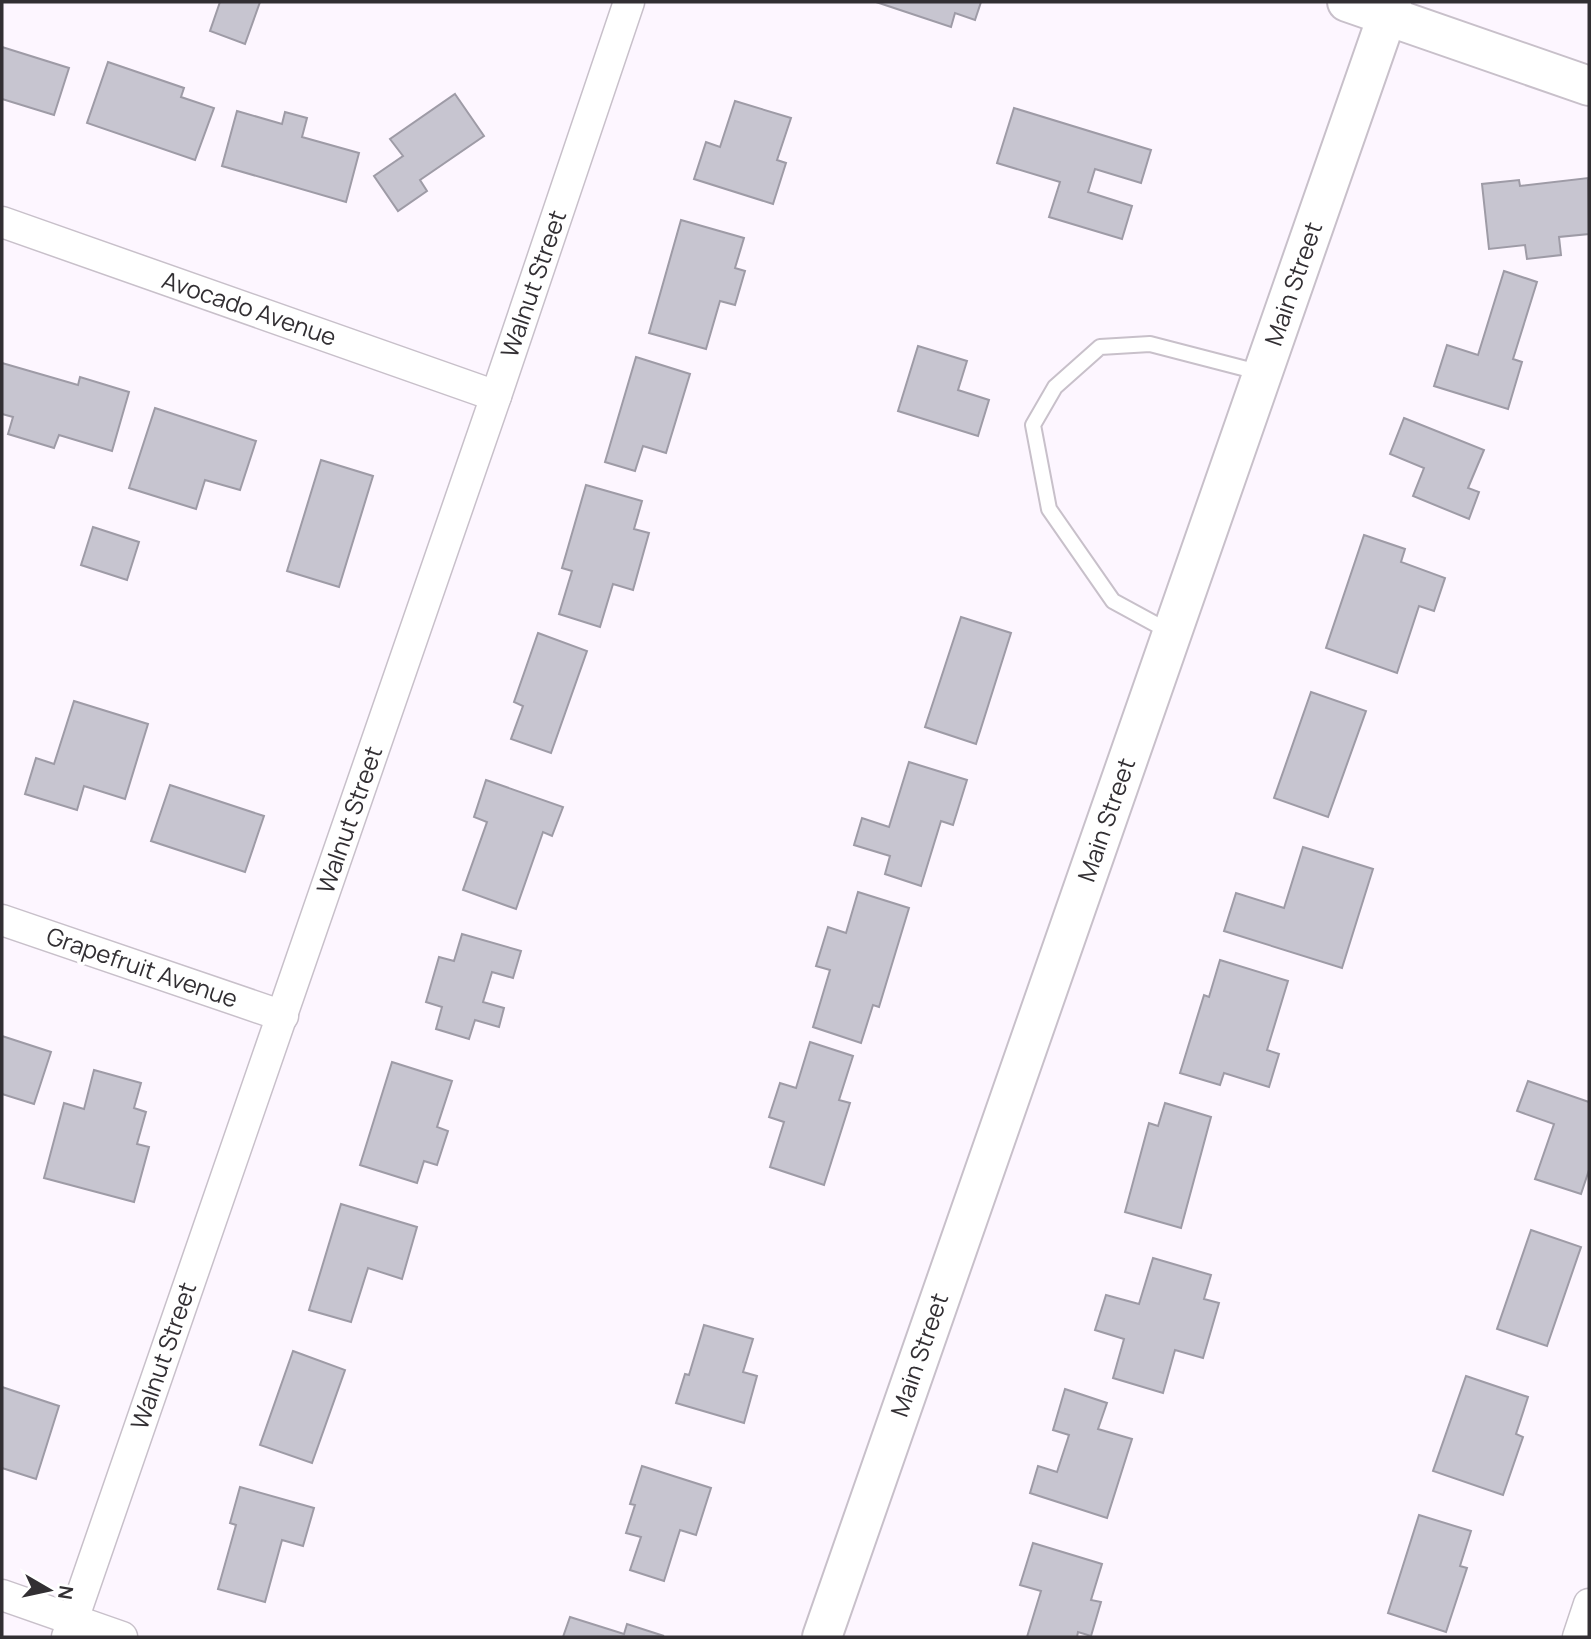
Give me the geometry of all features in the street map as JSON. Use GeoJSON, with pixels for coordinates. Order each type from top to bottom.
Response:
{"type":"FeatureCollection","features":[{"type":"Feature","properties":{"kind":"main road"},"geometry":{"type":"LineString","coordinates":[[1348,2],[1390,9],[1589,86]]}},
{"type":"Feature","properties":{"kind":"main road","name":"Main Street"},"geometry":{"type":"LineString","coordinates":[[822,1637],[1390,9]]}},
{"type":"Feature","properties":{"kind":"street","name":"Walnut Street"},"geometry":{"type":"LineString","coordinates":[[69,1628],[283,1016],[629,2]]}},
{"type":"Feature","properties":{"kind":"street","name":"Avocado Avenue"},"geometry":{"type":"LineString","coordinates":[[2,222],[496,396]]}},
{"type":"Feature","properties":{"kind":"street","name":"Grapefruit Avenue"},"geometry":{"type":"LineString","coordinates":[[2,920],[283,1016]]}},
{"type":"Feature","properties":{"kind":"street"},"geometry":{"type":"LineString","coordinates":[[2,1595],[69,1628],[122,1637]]}},
{"type":"Feature","properties":{"kind":"street"},"geometry":{"type":"LineString","coordinates":[[1578,1637],[1589,1604]]}},
{"type":"Feature","properties":{"kind":"lane"},"geometry":{"type":"LineString","coordinates":[[1172,634],[1113,601],[1049,509],[1033,425],[1055,387],[1100,347],[1150,344],[1264,374]]}},
{"type":"Feature","properties":{"kind":"building"},"geometry":{"type":"Polygon","coordinates":[[[220,2],[260,2],[245,44],[210,31],[220,2]]]}},
{"type":"Feature","properties":{"kind":"building"},"geometry":{"type":"Polygon","coordinates":[[[876,2],[981,2],[975,20],[955,13],[951,27],[876,2]]]}},
{"type":"Feature","properties":{"kind":"building"},"geometry":{"type":"Polygon","coordinates":[[[2,47],[69,68],[54,115],[2,99],[2,47]]]}},
{"type":"Feature","properties":{"kind":"building"},"geometry":{"type":"Polygon","coordinates":[[[108,62],[184,88],[181,97],[214,108],[195,160],[87,123],[108,62]]]}},
{"type":"Feature","properties":{"kind":"building"},"geometry":{"type":"Polygon","coordinates":[[[455,94],[484,136],[420,180],[427,191],[398,211],[374,176],[403,156],[390,139],[455,94]]]}},
{"type":"Feature","properties":{"kind":"building"},"geometry":{"type":"Polygon","coordinates":[[[735,101],[791,118],[777,160],[786,163],[773,204],[694,179],[706,142],[720,147],[735,101]]]}},
{"type":"Feature","properties":{"kind":"building"},"geometry":{"type":"Polygon","coordinates":[[[1014,108],[1151,150],[1141,183],[1095,169],[1088,192],[1132,206],[1122,239],[1049,217],[1060,182],[997,163],[1014,108]]]}},
{"type":"Feature","properties":{"kind":"building"},"geometry":{"type":"Polygon","coordinates":[[[237,111],[282,124],[285,112],[307,118],[302,137],[359,153],[346,202],[222,166],[237,111]]]}},
{"type":"Feature","properties":{"kind":"building"},"geometry":{"type":"Polygon","coordinates":[[[1588,178],[1589,234],[1559,237],[1561,255],[1527,259],[1525,245],[1489,249],[1482,184],[1519,180],[1520,186],[1588,178]]]}},
{"type":"Feature","properties":{"kind":"building"},"geometry":{"type":"Polygon","coordinates":[[[681,220],[744,238],[735,268],[745,271],[735,305],[720,301],[706,349],[649,333],[681,220]]]}},
{"type":"Feature","properties":{"kind":"building"},"geometry":{"type":"Polygon","coordinates":[[[1504,271],[1537,282],[1513,359],[1522,362],[1508,409],[1434,386],[1447,345],[1478,355],[1504,271]]]}},
{"type":"Feature","properties":{"kind":"building"},"geometry":{"type":"Polygon","coordinates":[[[918,346],[967,361],[958,390],[989,400],[978,436],[898,411],[918,346]]]}},
{"type":"Feature","properties":{"kind":"building"},"geometry":{"type":"Polygon","coordinates":[[[636,357],[690,374],[666,453],[643,446],[635,471],[605,462],[636,357]]]}},
{"type":"Feature","properties":{"kind":"building"},"geometry":{"type":"Polygon","coordinates":[[[2,363],[78,385],[80,377],[129,392],[112,451],[59,435],[54,448],[8,434],[13,417],[2,414],[2,363]]]}},
{"type":"Feature","properties":{"kind":"building"},"geometry":{"type":"Polygon","coordinates":[[[155,408],[256,441],[240,490],[205,480],[196,509],[129,488],[155,408]]]}},
{"type":"Feature","properties":{"kind":"building"},"geometry":{"type":"Polygon","coordinates":[[[1404,418],[1484,450],[1468,488],[1479,492],[1469,519],[1413,496],[1424,468],[1390,454],[1404,418]]]}},
{"type":"Feature","properties":{"kind":"building"},"geometry":{"type":"Polygon","coordinates":[[[321,460],[373,476],[339,587],[287,571],[321,460]]]}},
{"type":"Feature","properties":{"kind":"building"},"geometry":{"type":"Polygon","coordinates":[[[586,485],[642,501],[634,529],[649,533],[633,590],[613,584],[600,627],[559,614],[572,571],[562,568],[586,485]]]}},
{"type":"Feature","properties":{"kind":"building"},"geometry":{"type":"Polygon","coordinates":[[[93,527],[139,542],[127,580],[81,565],[93,527]]]}},
{"type":"Feature","properties":{"kind":"building"},"geometry":{"type":"Polygon","coordinates":[[[1364,535],[1405,549],[1401,562],[1445,578],[1434,611],[1419,606],[1397,673],[1326,648],[1364,535]]]}},
{"type":"Feature","properties":{"kind":"building"},"geometry":{"type":"Polygon","coordinates":[[[961,617],[1011,633],[976,744],[925,727],[961,617]]]}},
{"type":"Feature","properties":{"kind":"building"},"geometry":{"type":"Polygon","coordinates":[[[538,633],[587,651],[551,753],[511,739],[523,706],[514,702],[538,633]]]}},
{"type":"Feature","properties":{"kind":"building"},"geometry":{"type":"Polygon","coordinates":[[[1311,692],[1366,711],[1328,817],[1274,798],[1311,692]]]}},
{"type":"Feature","properties":{"kind":"building"},"geometry":{"type":"Polygon","coordinates":[[[74,701],[148,724],[125,799],[84,786],[77,810],[25,794],[36,758],[54,764],[74,701]]]}},
{"type":"Feature","properties":{"kind":"building"},"geometry":{"type":"Polygon","coordinates":[[[909,762],[967,780],[953,825],[941,821],[921,886],[885,874],[890,856],[854,845],[862,818],[889,827],[909,762]]]}},
{"type":"Feature","properties":{"kind":"building"},"geometry":{"type":"Polygon","coordinates":[[[486,780],[563,807],[552,836],[543,832],[516,909],[463,890],[487,822],[474,817],[486,780]]]}},
{"type":"Feature","properties":{"kind":"building"},"geometry":{"type":"Polygon","coordinates":[[[170,785],[264,816],[245,872],[151,841],[170,785]]]}},
{"type":"Feature","properties":{"kind":"building"},"geometry":{"type":"Polygon","coordinates":[[[1303,847],[1373,869],[1342,968],[1224,931],[1236,893],[1284,908],[1303,847]]]}},
{"type":"Feature","properties":{"kind":"building"},"geometry":{"type":"Polygon","coordinates":[[[858,892],[909,908],[879,1007],[873,1005],[861,1043],[813,1027],[830,970],[816,966],[828,927],[846,933],[858,892]]]}},
{"type":"Feature","properties":{"kind":"building"},"geometry":{"type":"Polygon","coordinates":[[[462,934],[521,951],[513,978],[492,972],[483,1002],[504,1008],[499,1027],[475,1020],[469,1039],[436,1029],[442,1007],[426,1002],[439,957],[454,961],[462,934]]]}},
{"type":"Feature","properties":{"kind":"building"},"geometry":{"type":"Polygon","coordinates":[[[1220,960],[1288,981],[1267,1050],[1279,1054],[1269,1087],[1224,1073],[1220,1085],[1180,1073],[1204,995],[1209,997],[1220,960]]]}},
{"type":"Feature","properties":{"kind":"building"},"geometry":{"type":"Polygon","coordinates":[[[2,1036],[51,1052],[34,1104],[2,1094],[2,1036]]]}},
{"type":"Feature","properties":{"kind":"building"},"geometry":{"type":"Polygon","coordinates":[[[810,1042],[853,1056],[839,1100],[850,1103],[824,1185],[770,1167],[784,1122],[769,1117],[780,1083],[796,1088],[810,1042]]]}},
{"type":"Feature","properties":{"kind":"building"},"geometry":{"type":"Polygon","coordinates":[[[392,1062],[452,1081],[437,1127],[448,1131],[437,1165],[424,1161],[417,1183],[360,1165],[392,1062]]]}},
{"type":"Feature","properties":{"kind":"building"},"geometry":{"type":"Polygon","coordinates":[[[94,1070],[141,1083],[134,1108],[146,1112],[137,1144],[149,1147],[134,1202],[44,1178],[64,1103],[84,1109],[94,1070]]]}},
{"type":"Feature","properties":{"kind":"building"},"geometry":{"type":"Polygon","coordinates":[[[1528,1081],[1589,1102],[1589,1170],[1581,1194],[1535,1179],[1554,1124],[1517,1111],[1528,1081]]]}},
{"type":"Feature","properties":{"kind":"building"},"geometry":{"type":"Polygon","coordinates":[[[1165,1103],[1211,1117],[1181,1228],[1125,1212],[1149,1123],[1158,1126],[1165,1103]]]}},
{"type":"Feature","properties":{"kind":"building"},"geometry":{"type":"Polygon","coordinates":[[[341,1204],[417,1227],[402,1279],[368,1268],[351,1322],[309,1310],[341,1204]]]}},
{"type":"Feature","properties":{"kind":"building"},"geometry":{"type":"Polygon","coordinates":[[[1531,1230],[1581,1247],[1547,1346],[1497,1329],[1531,1230]]]}},
{"type":"Feature","properties":{"kind":"building"},"geometry":{"type":"Polygon","coordinates":[[[1153,1258],[1211,1275],[1204,1299],[1219,1303],[1203,1358],[1175,1350],[1163,1393],[1113,1378],[1124,1339],[1095,1330],[1106,1295],[1139,1304],[1153,1258]]]}},
{"type":"Feature","properties":{"kind":"building"},"geometry":{"type":"Polygon","coordinates":[[[704,1325],[753,1339],[743,1372],[757,1376],[744,1423],[676,1403],[685,1374],[689,1375],[704,1325]]]}},
{"type":"Feature","properties":{"kind":"building"},"geometry":{"type":"Polygon","coordinates":[[[293,1351],[345,1370],[312,1463],[260,1445],[293,1351]]]}},
{"type":"Feature","properties":{"kind":"building"},"geometry":{"type":"Polygon","coordinates":[[[1466,1376],[1528,1397],[1516,1434],[1523,1437],[1503,1495],[1433,1471],[1466,1376]]]}},
{"type":"Feature","properties":{"kind":"building"},"geometry":{"type":"Polygon","coordinates":[[[2,1387],[59,1406],[36,1479],[2,1468],[2,1387]]]}},
{"type":"Feature","properties":{"kind":"building"},"geometry":{"type":"Polygon","coordinates":[[[1065,1389],[1107,1403],[1098,1429],[1132,1439],[1107,1518],[1030,1493],[1038,1466],[1057,1472],[1069,1435],[1053,1430],[1065,1389]]]}},
{"type":"Feature","properties":{"kind":"building"},"geometry":{"type":"Polygon","coordinates":[[[642,1466],[711,1488],[696,1535],[680,1530],[664,1581],[630,1570],[641,1537],[626,1533],[635,1505],[630,1504],[642,1466]]]}},
{"type":"Feature","properties":{"kind":"building"},"geometry":{"type":"Polygon","coordinates":[[[240,1487],[314,1508],[303,1546],[282,1540],[265,1602],[218,1589],[236,1525],[230,1523],[240,1487]]]}},
{"type":"Feature","properties":{"kind":"building"},"geometry":{"type":"Polygon","coordinates":[[[1419,1515],[1471,1531],[1460,1566],[1467,1568],[1446,1632],[1388,1613],[1419,1515]]]}},
{"type":"Feature","properties":{"kind":"building"},"geometry":{"type":"Polygon","coordinates":[[[1033,1543],[1102,1564],[1091,1600],[1101,1602],[1091,1636],[1078,1632],[1077,1637],[1027,1637],[1041,1591],[1020,1585],[1033,1543]]]}},
{"type":"Feature","properties":{"kind":"building"},"geometry":{"type":"Polygon","coordinates":[[[570,1617],[624,1634],[627,1624],[664,1636],[563,1637],[570,1617]]]}}]}
